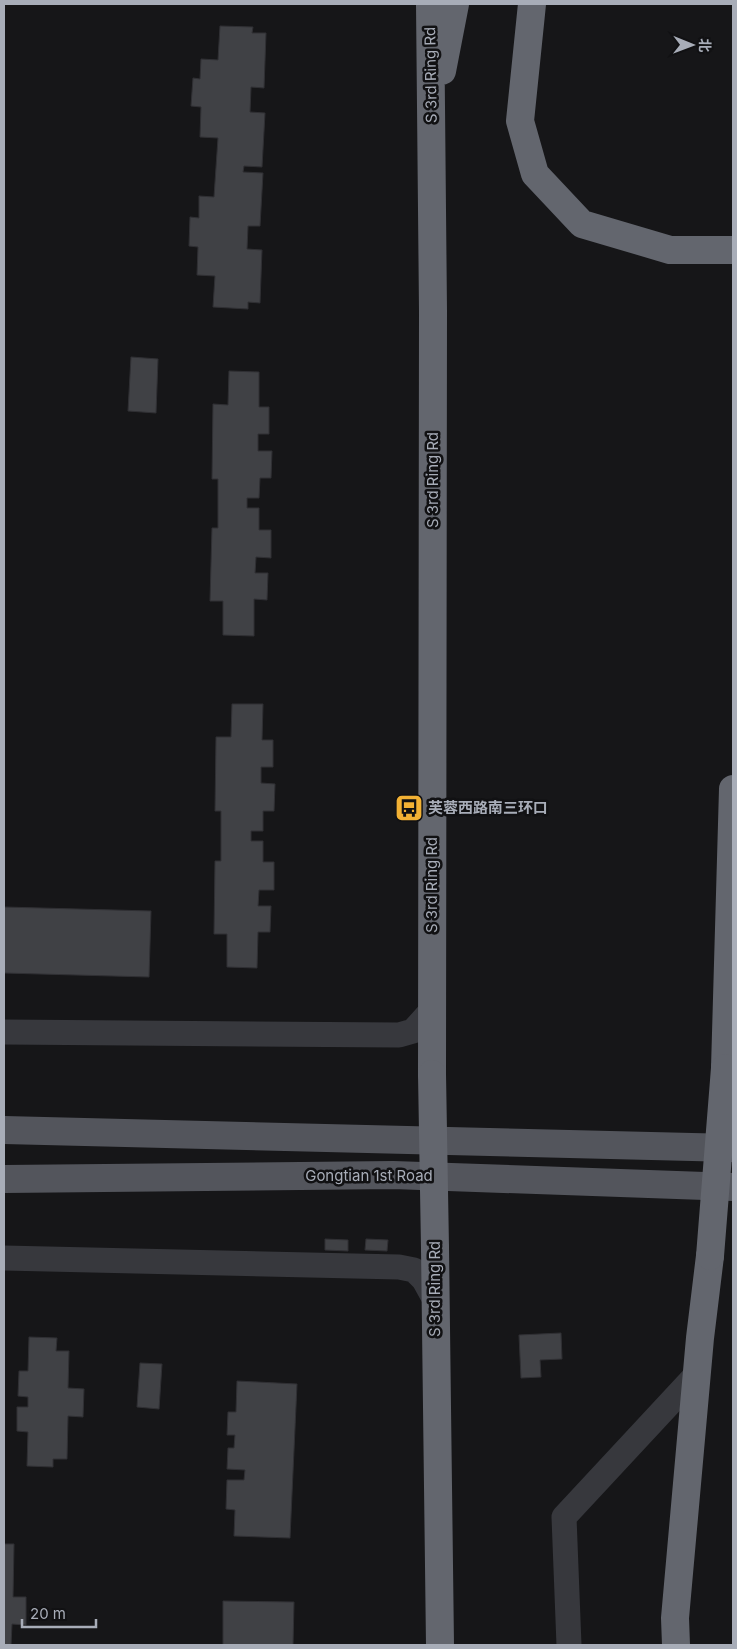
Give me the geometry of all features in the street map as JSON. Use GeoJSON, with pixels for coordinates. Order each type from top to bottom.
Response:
{"type":"FeatureCollection","features":[{"type":"Feature","properties":{"kind":"highway","name":"S 3rd Ring Rd"},"geometry":{"type":"LineString","coordinates":[[430,4],[433,311],[432,1074],[440,1645]]}},
{"type":"Feature","properties":{"kind":"highway"},"geometry":{"type":"LineString","coordinates":[[431,129],[455,4]]}},
{"type":"Feature","properties":{"kind":"highway"},"geometry":{"type":"LineString","coordinates":[[532,4],[520,121],[536,174],[582,224],[670,250],[733,250]]}},
{"type":"Feature","properties":{"kind":"highway"},"geometry":{"type":"LineString","coordinates":[[676,1645],[675,1618],[696,1375],[710,1256],[725,1068],[733,789]]}},
{"type":"Feature","properties":{"kind":"main road"},"geometry":{"type":"LineString","coordinates":[[4,1130],[733,1148]]}},
{"type":"Feature","properties":{"kind":"main road","name":"Gongtian 1st Road"},"geometry":{"type":"LineString","coordinates":[[4,1180],[393,1174],[733,1187]]}},
{"type":"Feature","properties":{"kind":"street"},"geometry":{"type":"LineString","coordinates":[[4,1032],[398,1035],[412,1031],[432,1010]]}},
{"type":"Feature","properties":{"kind":"street"},"geometry":{"type":"LineString","coordinates":[[4,1258],[399,1267],[414,1270],[424,1280],[435,1300]]}},
{"type":"Feature","properties":{"kind":"street"},"geometry":{"type":"LineString","coordinates":[[569,1645],[564,1517],[696,1375]]}},
{"type":"Feature","properties":{"kind":"building"},"geometry":{"type":"Polygon","coordinates":[[[220,26],[253,27],[252,33],[266,33],[264,88],[251,87],[250,112],[265,113],[262,167],[244,166],[243,172],[263,173],[260,226],[248,226],[247,249],[262,250],[260,303],[248,302],[248,309],[213,307],[215,276],[197,275],[198,247],[189,246],[190,217],[199,218],[199,196],[214,197],[218,138],[200,137],[201,107],[191,106],[193,78],[200,79],[201,59],[218,60],[220,26]]]}},
{"type":"Feature","properties":{"kind":"building"},"geometry":{"type":"Polygon","coordinates":[[[131,357],[158,359],[156,413],[128,411],[131,357]]]}},
{"type":"Feature","properties":{"kind":"building"},"geometry":{"type":"Polygon","coordinates":[[[229,371],[259,372],[259,407],[269,407],[269,434],[258,434],[258,451],[272,451],[271,478],[260,478],[259,498],[247,498],[247,508],[259,508],[259,530],[271,530],[271,558],[256,557],[255,573],[268,573],[267,600],[254,599],[254,636],[223,635],[223,601],[210,601],[212,528],[218,528],[218,479],[212,479],[213,404],[228,405],[229,371]]]}},
{"type":"Feature","properties":{"kind":"building"},"geometry":{"type":"Polygon","coordinates":[[[232,704],[263,704],[262,740],[273,740],[273,767],[261,767],[261,783],[275,784],[274,811],[263,811],[263,831],[251,831],[251,841],[263,841],[263,862],[274,862],[274,890],[259,890],[258,906],[271,906],[270,932],[258,932],[257,968],[227,967],[227,934],[214,934],[215,861],[221,861],[221,811],[215,811],[216,737],[231,737],[232,704]]]}},
{"type":"Feature","properties":{"kind":"building"},"geometry":{"type":"Polygon","coordinates":[[[4,907],[151,911],[149,977],[4,973],[4,907]]]}},
{"type":"Feature","properties":{"kind":"building"},"geometry":{"type":"Polygon","coordinates":[[[325,1239],[348,1240],[348,1251],[325,1250],[325,1239]]]}},
{"type":"Feature","properties":{"kind":"building"},"geometry":{"type":"Polygon","coordinates":[[[366,1239],[388,1240],[387,1251],[365,1250],[366,1239]]]}},
{"type":"Feature","properties":{"kind":"building"},"geometry":{"type":"Polygon","coordinates":[[[561,1333],[562,1359],[540,1360],[541,1377],[521,1378],[519,1335],[561,1333]]]}},
{"type":"Feature","properties":{"kind":"building"},"geometry":{"type":"Polygon","coordinates":[[[29,1337],[57,1338],[56,1351],[69,1351],[68,1388],[84,1389],[83,1417],[68,1416],[67,1459],[53,1459],[53,1467],[27,1466],[28,1432],[17,1431],[17,1407],[28,1407],[28,1397],[18,1396],[19,1371],[28,1371],[29,1337]]]}},
{"type":"Feature","properties":{"kind":"building"},"geometry":{"type":"Polygon","coordinates":[[[140,1363],[162,1364],[159,1409],[137,1407],[140,1363]]]}},
{"type":"Feature","properties":{"kind":"building"},"geometry":{"type":"Polygon","coordinates":[[[237,1381],[297,1384],[290,1538],[234,1536],[235,1510],[226,1509],[227,1480],[244,1480],[245,1470],[227,1469],[228,1448],[234,1448],[235,1435],[227,1435],[228,1412],[236,1412],[237,1381]]]}},
{"type":"Feature","properties":{"kind":"building"},"geometry":{"type":"Polygon","coordinates":[[[4,1544],[14,1544],[13,1597],[26,1597],[26,1625],[12,1624],[11,1645],[4,1645],[4,1544]]]}},
{"type":"Feature","properties":{"kind":"building"},"geometry":{"type":"Polygon","coordinates":[[[223,1601],[294,1602],[293,1645],[223,1645],[223,1601]]]}},
{"type":"Feature","properties":{"kind":"place","name":"芙蓉西路南三环口"},"geometry":{"type":"Point","coordinates":[409,808]}}]}
